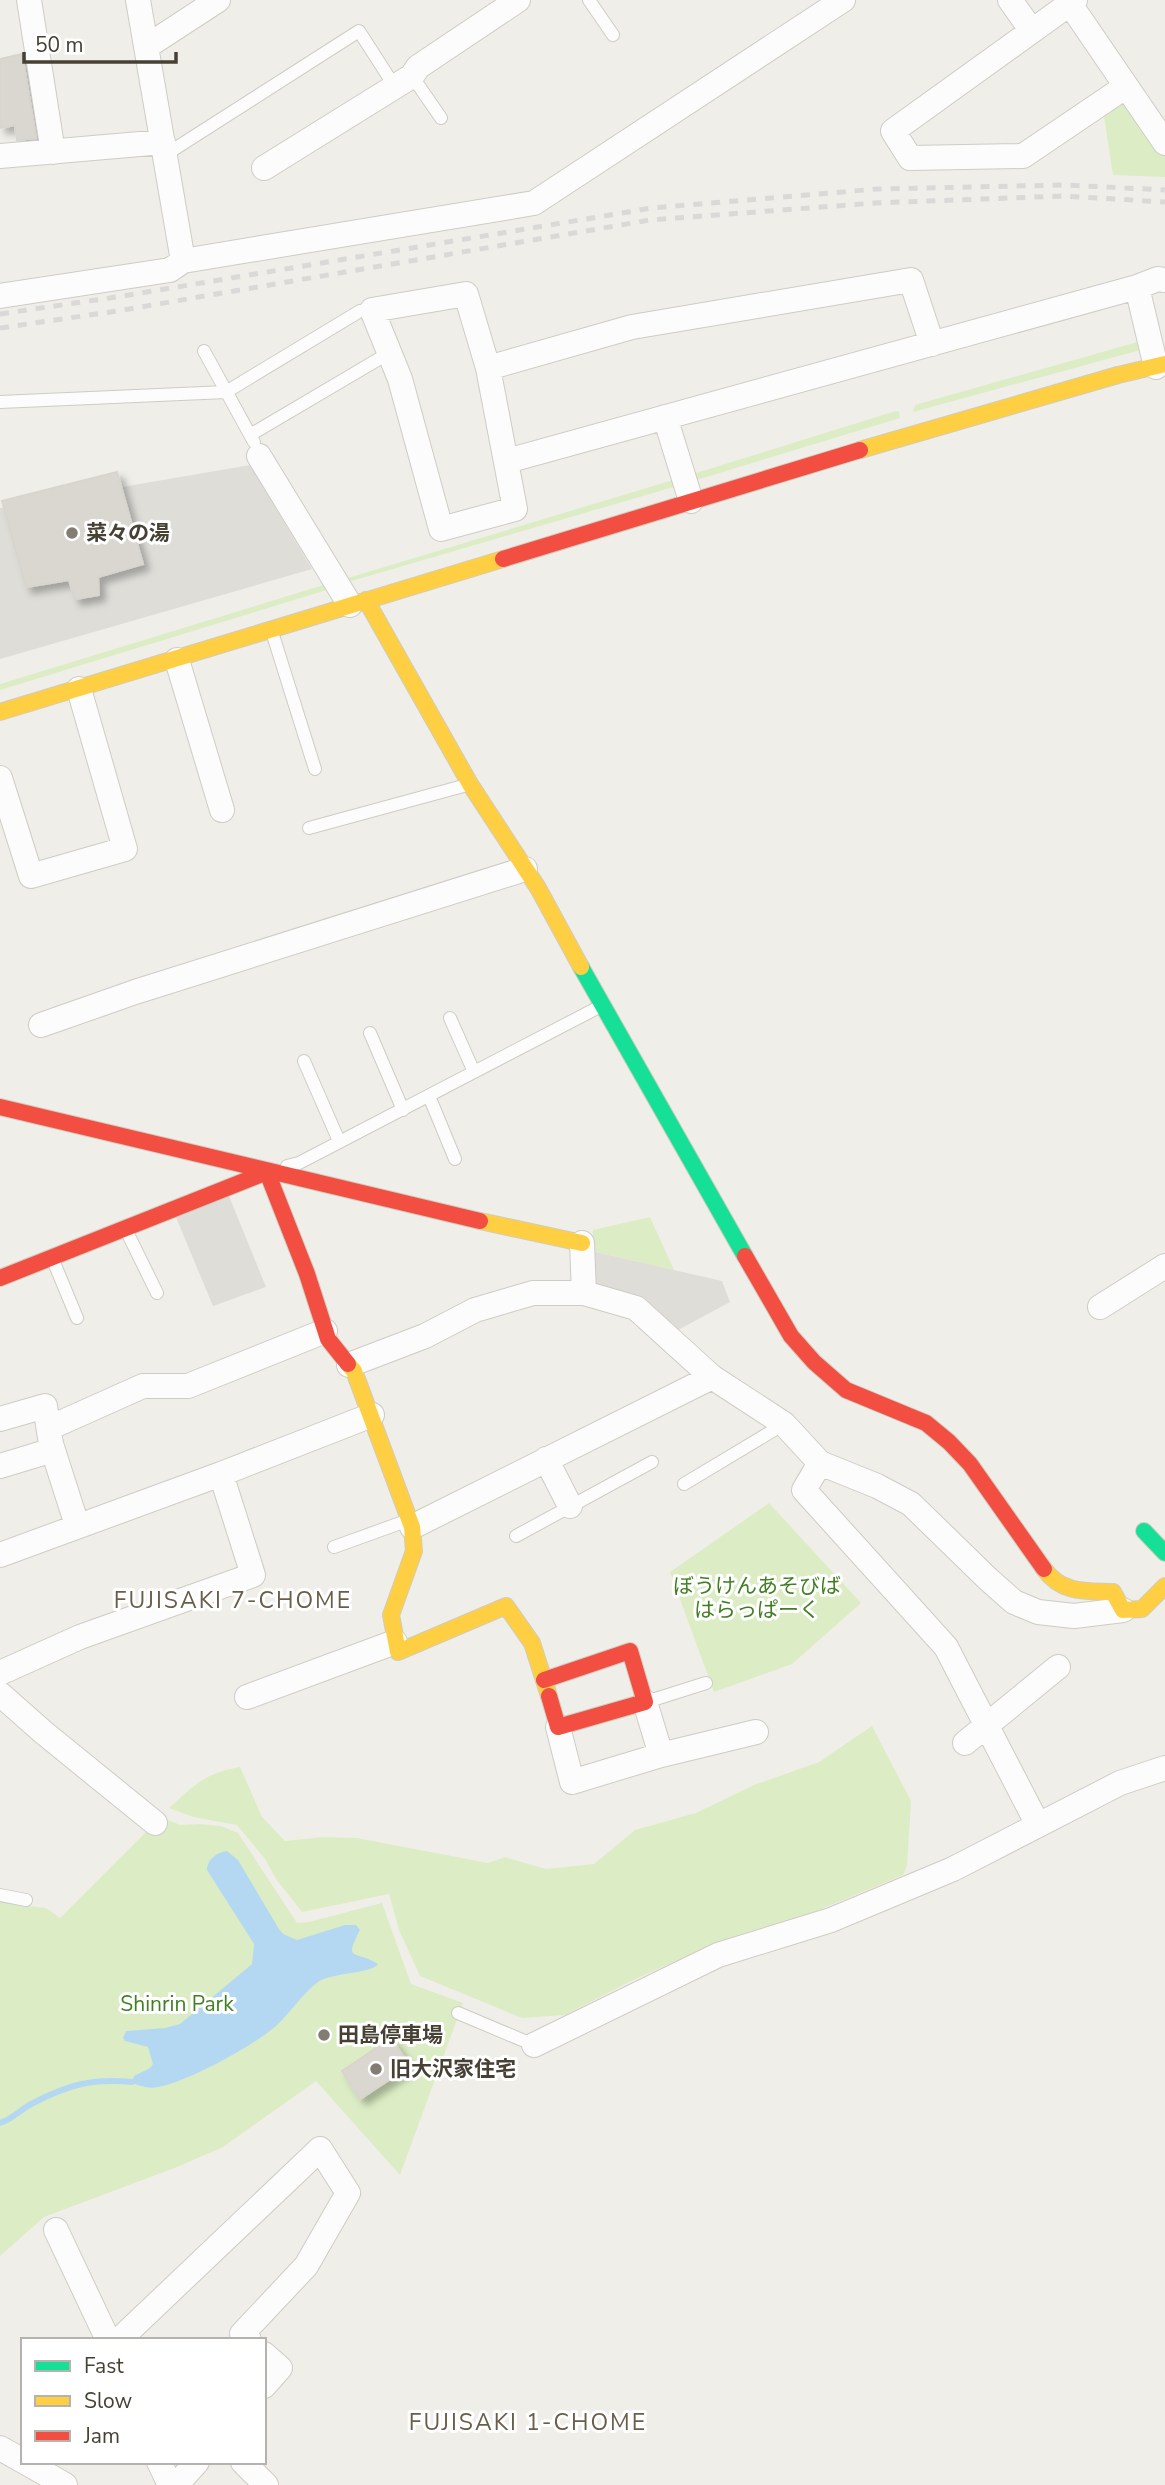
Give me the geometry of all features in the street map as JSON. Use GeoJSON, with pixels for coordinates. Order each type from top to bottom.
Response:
{"type":"FeatureCollection","features":[{"type":"Feature","properties":{"kind":"street"},"geometry":{"type":"LineString","coordinates":[[29,0],[53,152]]}},
{"type":"Feature","properties":{"kind":"street"},"geometry":{"type":"LineString","coordinates":[[138,0],[183,261]]}},
{"type":"Feature","properties":{"kind":"street"},"geometry":{"type":"LineString","coordinates":[[146,47],[218,0]]}},
{"type":"Feature","properties":{"kind":"street"},"geometry":{"type":"LineString","coordinates":[[264,168],[404,81],[418,67],[518,0]]}},
{"type":"Feature","properties":{"kind":"street"},"geometry":{"type":"LineString","coordinates":[[0,296],[170,270],[183,261],[534,203],[844,0]]}},
{"type":"Feature","properties":{"kind":"street"},"geometry":{"type":"LineString","coordinates":[[1010,0],[1032,30]]}},
{"type":"Feature","properties":{"kind":"street"},"geometry":{"type":"LineString","coordinates":[[1125,87],[1023,156],[910,158],[893,131],[1073,2],[1125,87],[1165,143]]}},
{"type":"Feature","properties":{"kind":"street"},"geometry":{"type":"LineString","coordinates":[[0,156],[164,149]]}},
{"type":"Feature","properties":{"kind":"street"},"geometry":{"type":"LineString","coordinates":[[507,461],[1158,279],[1165,280]]}},
{"type":"Feature","properties":{"kind":"street"},"geometry":{"type":"LineString","coordinates":[[488,368],[632,327],[911,280],[932,344]]}},
{"type":"Feature","properties":{"kind":"street"},"geometry":{"type":"LineString","coordinates":[[0,712],[913,434],[1160,365],[1137,287]]}},
{"type":"Feature","properties":{"kind":"street"},"geometry":{"type":"LineString","coordinates":[[466,294],[488,368],[515,509],[441,529],[400,379],[372,310],[466,294]]}},
{"type":"Feature","properties":{"kind":"street"},"geometry":{"type":"LineString","coordinates":[[665,417],[691,501]]}},
{"type":"Feature","properties":{"kind":"street"},"geometry":{"type":"LineString","coordinates":[[255,445],[538,888],[601,1006],[791,1336],[814,1362],[846,1390],[926,1423],[948,1442],[970,1464],[1049,1576],[1073,1591],[1113,1592],[1123,1610]]}},
{"type":"Feature","properties":{"kind":"street"},"geometry":{"type":"LineString","coordinates":[[177,660],[222,810]]}},
{"type":"Feature","properties":{"kind":"street"},"geometry":{"type":"LineString","coordinates":[[0,778],[31,876],[125,849],[79,689]]}},
{"type":"Feature","properties":{"kind":"street"},"geometry":{"type":"LineString","coordinates":[[41,1025],[135,992],[525,869]]}},
{"type":"Feature","properties":{"kind":"street"},"geometry":{"type":"LineString","coordinates":[[0,1107],[267,1172],[582,1243],[584,1293]]}},
{"type":"Feature","properties":{"kind":"street"},"geometry":{"type":"LineString","coordinates":[[0,1278],[267,1172]]}},
{"type":"Feature","properties":{"kind":"street"},"geometry":{"type":"LineString","coordinates":[[267,1172],[307,1274],[328,1339],[354,1371],[411,1523],[414,1551],[391,1615],[398,1653],[506,1606],[532,1643],[572,1782],[661,1755],[756,1732]]}},
{"type":"Feature","properties":{"kind":"street"},"geometry":{"type":"LineString","coordinates":[[1100,1307],[1165,1266]]}},
{"type":"Feature","properties":{"kind":"street"},"geometry":{"type":"LineString","coordinates":[[349,1365],[425,1336],[475,1310],[533,1293],[584,1293],[636,1308],[712,1377],[784,1424],[820,1463],[877,1486],[911,1504],[1014,1602],[1038,1612],[1074,1616],[1142,1609],[1165,1586]]}},
{"type":"Feature","properties":{"kind":"street"},"geometry":{"type":"LineString","coordinates":[[0,1466],[143,1386],[188,1387],[325,1331]]}},
{"type":"Feature","properties":{"kind":"street"},"geometry":{"type":"LineString","coordinates":[[411,1523],[712,1377]]}},
{"type":"Feature","properties":{"kind":"street"},"geometry":{"type":"LineString","coordinates":[[0,1419],[46,1406],[51,1439],[77,1525]]}},
{"type":"Feature","properties":{"kind":"street"},"geometry":{"type":"LineString","coordinates":[[0,1555],[372,1415]]}},
{"type":"Feature","properties":{"kind":"street"},"geometry":{"type":"LineString","coordinates":[[546,1459],[570,1506]]}},
{"type":"Feature","properties":{"kind":"street"},"geometry":{"type":"LineString","coordinates":[[820,1463],[804,1489],[946,1647],[1038,1825]]}},
{"type":"Feature","properties":{"kind":"street"},"geometry":{"type":"LineString","coordinates":[[0,1673],[80,1637],[253,1575],[221,1474]]}},
{"type":"Feature","properties":{"kind":"street"},"geometry":{"type":"LineString","coordinates":[[1144,1531],[1165,1553]]}},
{"type":"Feature","properties":{"kind":"street"},"geometry":{"type":"LineString","coordinates":[[247,1697],[395,1642]]}},
{"type":"Feature","properties":{"kind":"street"},"geometry":{"type":"LineString","coordinates":[[544,1680],[629,1651],[661,1755]]}},
{"type":"Feature","properties":{"kind":"street"},"geometry":{"type":"LineString","coordinates":[[965,1744],[1058,1667]]}},
{"type":"Feature","properties":{"kind":"street"},"geometry":{"type":"LineString","coordinates":[[0,1694],[155,1823]]}},
{"type":"Feature","properties":{"kind":"street"},"geometry":{"type":"LineString","coordinates":[[558,1727],[645,1702]]}},
{"type":"Feature","properties":{"kind":"street"},"geometry":{"type":"LineString","coordinates":[[534,2045],[718,1955],[831,1920],[953,1869],[1120,1783],[1165,1768]]}},
{"type":"Feature","properties":{"kind":"street"},"geometry":{"type":"LineString","coordinates":[[121,2338],[320,2149],[348,2193],[306,2266],[242,2334],[247,2338]]}},
{"type":"Feature","properties":{"kind":"street"},"geometry":{"type":"LineString","coordinates":[[56,2230],[107,2338]]}},
{"type":"Feature","properties":{"kind":"street"},"geometry":{"type":"LineString","coordinates":[[266,2356],[280,2368],[266,2384]]}},
{"type":"Feature","properties":{"kind":"street"},"geometry":{"type":"LineString","coordinates":[[0,2448],[21,2460]]}},
{"type":"Feature","properties":{"kind":"street"},"geometry":{"type":"LineString","coordinates":[[28,2464],[65,2485]]}},
{"type":"Feature","properties":{"kind":"street"},"geometry":{"type":"LineString","coordinates":[[160,2464],[170,2485]]}},
{"type":"Feature","properties":{"kind":"street"},"geometry":{"type":"LineString","coordinates":[[176,2485],[195,2464]]}},
{"type":"Feature","properties":{"kind":"street"},"geometry":{"type":"LineString","coordinates":[[245,2464],[266,2485]]}},
{"type":"Feature","properties":{"kind":"lane"},"geometry":{"type":"LineString","coordinates":[[589,0],[613,35]]}},
{"type":"Feature","properties":{"kind":"lane"},"geometry":{"type":"LineString","coordinates":[[164,149],[359,31],[404,81],[442,117]]}},
{"type":"Feature","properties":{"kind":"lane"},"geometry":{"type":"LineString","coordinates":[[0,402],[226,392],[360,311],[372,310]]}},
{"type":"Feature","properties":{"kind":"lane"},"geometry":{"type":"LineString","coordinates":[[204,351],[255,445],[389,353]]}},
{"type":"Feature","properties":{"kind":"lane"},"geometry":{"type":"LineString","coordinates":[[272,630],[315,769]]}},
{"type":"Feature","properties":{"kind":"lane"},"geometry":{"type":"LineString","coordinates":[[309,828],[470,784]]}},
{"type":"Feature","properties":{"kind":"lane"},"geometry":{"type":"LineString","coordinates":[[267,1172],[299,1163],[601,1006]]}},
{"type":"Feature","properties":{"kind":"lane"},"geometry":{"type":"LineString","coordinates":[[450,1018],[474,1072]]}},
{"type":"Feature","properties":{"kind":"lane"},"geometry":{"type":"LineString","coordinates":[[370,1033],[403,1110]]}},
{"type":"Feature","properties":{"kind":"lane"},"geometry":{"type":"LineString","coordinates":[[304,1061],[338,1142]]}},
{"type":"Feature","properties":{"kind":"lane"},"geometry":{"type":"LineString","coordinates":[[429,1096],[455,1159]]}},
{"type":"Feature","properties":{"kind":"lane"},"geometry":{"type":"LineString","coordinates":[[125,1227],[157,1293]]}},
{"type":"Feature","properties":{"kind":"lane"},"geometry":{"type":"LineString","coordinates":[[52,1256],[77,1318]]}},
{"type":"Feature","properties":{"kind":"lane"},"geometry":{"type":"LineString","coordinates":[[684,1484],[784,1424]]}},
{"type":"Feature","properties":{"kind":"lane"},"geometry":{"type":"LineString","coordinates":[[516,1536],[652,1462]]}},
{"type":"Feature","properties":{"kind":"lane"},"geometry":{"type":"LineString","coordinates":[[334,1547],[411,1523]]}},
{"type":"Feature","properties":{"kind":"lane"},"geometry":{"type":"LineString","coordinates":[[645,1702],[706,1683]]}},
{"type":"Feature","properties":{"kind":"lane"},"geometry":{"type":"LineString","coordinates":[[0,1895],[26,1900]]}},
{"type":"Feature","properties":{"kind":"lane"},"geometry":{"type":"LineString","coordinates":[[458,2013],[534,2045]]}},
{"type":"Feature","properties":{"kind":"green space"},"geometry":{"type":"Polygon","coordinates":[[[1120,99],[1165,152],[1165,177],[1113,175],[1103,110],[1120,99]]]}},
{"type":"Feature","properties":{"kind":"green space"},"geometry":{"type":"Polygon","coordinates":[[[1141,341],[1144,349],[913,412],[915,405],[1141,341]]]}},
{"type":"Feature","properties":{"kind":"green space"},"geometry":{"type":"Polygon","coordinates":[[[899,412],[900,418],[693,481],[693,474],[899,412]]]}},
{"type":"Feature","properties":{"kind":"green space"},"geometry":{"type":"Polygon","coordinates":[[[673,480],[677,486],[348,582],[348,578],[673,480]]]}},
{"type":"Feature","properties":{"kind":"green space"},"geometry":{"type":"Polygon","coordinates":[[[327,584],[330,589],[0,690],[0,684],[327,584]]]}},
{"type":"Feature","properties":{"kind":"green space"},"geometry":{"type":"Polygon","coordinates":[[[650,1217],[674,1270],[591,1251],[593,1230],[650,1217]]]}},
{"type":"Feature","properties":{"kind":"green space","name":"ぼうけんあそびば はらっぱーく"},"geometry":{"type":"Polygon","coordinates":[[[769,1503],[861,1603],[792,1664],[714,1692],[670,1572],[769,1503]]]}},
{"type":"Feature","properties":{"kind":"green space"},"geometry":{"type":"Polygon","coordinates":[[[872,1726],[911,1801],[907,1866],[903,1875],[814,1912],[685,1957],[565,2015],[522,2018],[420,1976],[399,1930],[389,1894],[302,1912],[237,1825],[193,1817],[169,1808],[201,1781],[217,1773],[240,1767],[262,1817],[285,1841],[324,1837],[357,1838],[488,1863],[505,1857],[546,1869],[594,1864],[635,1830],[696,1813],[754,1785],[819,1762],[872,1726]]]}},
{"type":"Feature","properties":{"kind":"green space","name":"Shinrin Park"},"geometry":{"type":"Polygon","coordinates":[[[161,1817],[180,1825],[221,1826],[238,1833],[297,1923],[382,1903],[411,1984],[463,2003],[400,2175],[316,2081],[223,2147],[44,2217],[0,2256],[0,1899],[12,1904],[46,1908],[60,1918],[161,1817]]]}},
{"type":"Feature","properties":{"kind":"shaded area"},"geometry":{"type":"Polygon","coordinates":[[[250,465],[312,569],[0,659],[0,508],[250,465]]]}},
{"type":"Feature","properties":{"kind":"shaded area"},"geometry":{"type":"Polygon","coordinates":[[[229,1196],[266,1287],[213,1306],[175,1215],[229,1196]]]}},
{"type":"Feature","properties":{"kind":"shaded area"},"geometry":{"type":"Polygon","coordinates":[[[591,1251],[722,1281],[730,1302],[678,1330],[594,1288],[591,1251]]]}},
{"type":"Feature","properties":{"kind":"water"},"geometry":{"type":"Polygon","coordinates":[[[227,1851],[238,1860],[283,1934],[297,1940],[345,1925],[356,1925],[360,1930],[352,1951],[378,1964],[368,1970],[333,1976],[318,1982],[267,2033],[202,2071],[158,2087],[132,2083],[134,2076],[153,2064],[148,2047],[125,2041],[123,2038],[126,2031],[180,2024],[252,1964],[254,1944],[207,1870],[213,1857],[227,1851]]]}},
{"type":"Feature","properties":{"kind":"building"},"geometry":{"type":"Polygon","coordinates":[[[22,54],[36,138],[17,140],[15,125],[0,128],[0,59],[22,54]]]}},
{"type":"Feature","properties":{"kind":"building","name":"菜々の湯"},"geometry":{"type":"Polygon","coordinates":[[[117,472],[143,564],[98,577],[99,595],[75,599],[69,580],[26,587],[2,501],[117,472]]]}},
{"type":"Feature","properties":{"kind":"building","name":"旧大沢家住宅"},"geometry":{"type":"Polygon","coordinates":[[[391,2038],[410,2066],[360,2099],[342,2071],[391,2038]]]}},
{"type":"Feature","properties":{"kind":"waterway"},"geometry":{"type":"LineString","coordinates":[[0,2123],[33,2103],[69,2087],[92,2082],[132,2082]]}},
{"type":"Feature","properties":{"kind":"railway"},"geometry":{"type":"LineString","coordinates":[[0,314],[652,208],[877,189],[1066,185],[1165,190]]}},
{"type":"Feature","properties":{"kind":"railway"},"geometry":{"type":"LineString","coordinates":[[0,328],[117,311],[650,220],[875,203],[1063,196],[1165,202]]}},
{"type":"Feature","properties":{"kind":"traffic: fast"},"geometry":{"type":"LineString","coordinates":[[581,967],[745,1256]]}},
{"type":"Feature","properties":{"kind":"traffic: fast"},"geometry":{"type":"LineString","coordinates":[[1144,1531],[1165,1553]]}},
{"type":"Feature","properties":{"kind":"traffic: slow"},"geometry":{"type":"LineString","coordinates":[[860,450],[1118,375],[1165,364]]}},
{"type":"Feature","properties":{"kind":"traffic: slow"},"geometry":{"type":"LineString","coordinates":[[0,712],[503,559]]}},
{"type":"Feature","properties":{"kind":"traffic: slow"},"geometry":{"type":"LineString","coordinates":[[366,600],[470,784],[538,888],[581,967]]}},
{"type":"Feature","properties":{"kind":"traffic: slow"},"geometry":{"type":"LineString","coordinates":[[480,1221],[582,1243]]}},
{"type":"Feature","properties":{"kind":"traffic: slow"},"geometry":{"type":"LineString","coordinates":[[348,1364],[354,1371],[412,1527],[414,1551],[391,1615],[398,1652],[506,1606],[532,1643],[549,1696]]}},
{"type":"Feature","properties":{"kind":"traffic: slow"},"geometry":{"type":"LineString","coordinates":[[1044,1569],[1059,1583],[1075,1590],[1113,1592],[1123,1610],[1142,1609],[1165,1586]]}},
{"type":"Feature","properties":{"kind":"traffic: jam"},"geometry":{"type":"LineString","coordinates":[[503,559],[860,450]]}},
{"type":"Feature","properties":{"kind":"traffic: jam"},"geometry":{"type":"LineString","coordinates":[[0,1107],[480,1221]]}},
{"type":"Feature","properties":{"kind":"traffic: jam"},"geometry":{"type":"LineString","coordinates":[[0,1278],[267,1172],[307,1274],[328,1339],[348,1364]]}},
{"type":"Feature","properties":{"kind":"traffic: jam"},"geometry":{"type":"LineString","coordinates":[[745,1256],[791,1336],[814,1362],[846,1390],[926,1423],[949,1442],[970,1464],[1044,1569]]}},
{"type":"Feature","properties":{"kind":"traffic: jam"},"geometry":{"type":"LineString","coordinates":[[544,1680],[630,1651],[645,1702],[558,1727],[549,1696]]}},
{"type":"Feature","properties":{"kind":"place","name":"菜々の湯"},"geometry":{"type":"Point","coordinates":[72,533]}},
{"type":"Feature","properties":{"kind":"place","name":"田島停車場"},"geometry":{"type":"Point","coordinates":[324,2035]}},
{"type":"Feature","properties":{"kind":"place","name":"旧大沢家住宅"},"geometry":{"type":"Point","coordinates":[376,2069]}},
{"type":"Feature","properties":{"kind":"district","name":"FUJISAKI 7-CHOME"},"geometry":{"type":"Point","coordinates":[233,1600]}},
{"type":"Feature","properties":{"kind":"district","name":"FUJISAKI 1-CHOME"},"geometry":{"type":"Point","coordinates":[528,2422]}}]}
